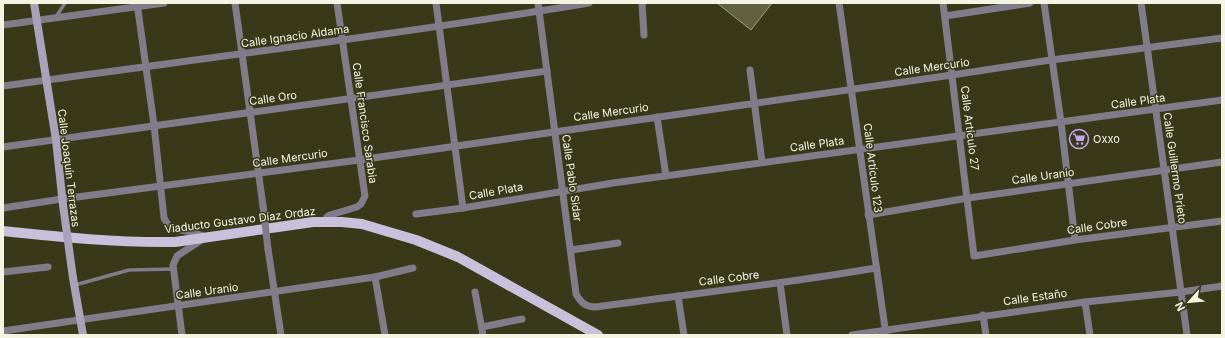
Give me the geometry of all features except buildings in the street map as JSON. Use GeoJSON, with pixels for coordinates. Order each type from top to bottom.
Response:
{"type":"FeatureCollection","features":[{"type":"Feature","properties":{"kind":"main road","name":"Viaducto Gustavo Díaz Ordaz"},"geometry":{"type":"LineString","coordinates":[[3,231],[80,239],[152,243],[175,242],[313,222],[362,224],[416,240],[458,257],[598,335]]}},
{"type":"Feature","properties":{"kind":"street","name":"Calle Joaquín Terrazas"},"geometry":{"type":"LineString","coordinates":[[34,3],[56,140],[74,282],[83,335]]}},
{"type":"Feature","properties":{"kind":"street"},"geometry":{"type":"LineString","coordinates":[[3,25],[137,5],[164,3]]}},
{"type":"Feature","properties":{"kind":"street"},"geometry":{"type":"LineString","coordinates":[[235,3],[281,335]]}},
{"type":"Feature","properties":{"kind":"street","name":"Calle Francisco Sarabia"},"geometry":{"type":"LineString","coordinates":[[325,222],[327,217],[330,215],[357,207],[361,204],[364,196],[336,3]]}},
{"type":"Feature","properties":{"kind":"street"},"geometry":{"type":"LineString","coordinates":[[436,3],[463,208]]}},
{"type":"Feature","properties":{"kind":"street","name":"Calle Pablo Sidar"},"geometry":{"type":"LineString","coordinates":[[538,3],[576,294],[585,305]]}},
{"type":"Feature","properties":{"kind":"street","name":"Calle Ignacio Aldama"},"geometry":{"type":"LineString","coordinates":[[3,86],[439,27],[589,3]]}},
{"type":"Feature","properties":{"kind":"street"},"geometry":{"type":"LineString","coordinates":[[642,3],[644,35]]}},
{"type":"Feature","properties":{"kind":"street","name":"Calle Artículo 123"},"geometry":{"type":"LineString","coordinates":[[840,3],[885,333]]}},
{"type":"Feature","properties":{"kind":"street","name":"Calle Artículo 27"},"geometry":{"type":"LineString","coordinates":[[943,3],[974,256]]}},
{"type":"Feature","properties":{"kind":"street"},"geometry":{"type":"LineString","coordinates":[[945,16],[1030,3]]}},
{"type":"Feature","properties":{"kind":"street"},"geometry":{"type":"LineString","coordinates":[[1044,3],[1061,122],[1075,240]]}},
{"type":"Feature","properties":{"kind":"street","name":"Calle Guillermo Prieto"},"geometry":{"type":"LineString","coordinates":[[1141,3],[1187,335]]}},
{"type":"Feature","properties":{"kind":"street"},"geometry":{"type":"LineString","coordinates":[[137,5],[154,125],[165,222],[170,228],[192,232],[206,237]]}},
{"type":"Feature","properties":{"kind":"street","name":"Calle Mercurio"},"geometry":{"type":"LineString","coordinates":[[3,208],[63,202],[160,186],[359,160],[455,145],[852,90],[1051,60],[1222,38]]}},
{"type":"Feature","properties":{"kind":"street","name":"Calle Oro"},"geometry":{"type":"LineString","coordinates":[[3,147],[547,70]]}},
{"type":"Feature","properties":{"kind":"street"},"geometry":{"type":"LineString","coordinates":[[750,70],[762,162]]}},
{"type":"Feature","properties":{"kind":"street","name":"Calle Plata"},"geometry":{"type":"LineString","coordinates":[[416,214],[762,162],[1157,110],[1222,100]]}},
{"type":"Feature","properties":{"kind":"street"},"geometry":{"type":"LineString","coordinates":[[657,117],[666,176]]}},
{"type":"Feature","properties":{"kind":"street","name":"Calle Uranio"},"geometry":{"type":"LineString","coordinates":[[868,215],[968,198],[1222,162]]}},
{"type":"Feature","properties":{"kind":"street","name":"Calle Cobre"},"geometry":{"type":"LineString","coordinates":[[974,256],[1075,240],[1222,221]]}},
{"type":"Feature","properties":{"kind":"street"},"geometry":{"type":"LineString","coordinates":[[182,335],[173,265],[177,256],[206,237]]}},
{"type":"Feature","properties":{"kind":"street"},"geometry":{"type":"LineString","coordinates":[[571,250],[618,243]]}},
{"type":"Feature","properties":{"kind":"street"},"geometry":{"type":"LineString","coordinates":[[3,272],[48,267]]}},
{"type":"Feature","properties":{"kind":"street","name":"Calle Uranio"},"geometry":{"type":"LineString","coordinates":[[3,331],[375,277],[413,268]]}},
{"type":"Feature","properties":{"kind":"street","name":"Calle Cobre"},"geometry":{"type":"LineString","coordinates":[[585,305],[596,307],[780,283],[876,268]]}},
{"type":"Feature","properties":{"kind":"street"},"geometry":{"type":"LineString","coordinates":[[375,277],[385,335]]}},
{"type":"Feature","properties":{"kind":"street"},"geometry":{"type":"LineString","coordinates":[[780,283],[787,335]]}},
{"type":"Feature","properties":{"kind":"street","name":"Calle Estaño"},"geometry":{"type":"LineString","coordinates":[[852,335],[885,333],[983,315],[1222,286]]}},
{"type":"Feature","properties":{"kind":"street"},"geometry":{"type":"LineString","coordinates":[[475,292],[483,335]]}},
{"type":"Feature","properties":{"kind":"street"},"geometry":{"type":"LineString","coordinates":[[678,296],[684,335]]}},
{"type":"Feature","properties":{"kind":"street"},"geometry":{"type":"LineString","coordinates":[[1085,302],[1090,335]]}},
{"type":"Feature","properties":{"kind":"street"},"geometry":{"type":"LineString","coordinates":[[983,315],[986,335]]}},
{"type":"Feature","properties":{"kind":"street"},"geometry":{"type":"LineString","coordinates":[[482,326],[522,319]]}},
{"type":"Feature","properties":{"kind":"lane"},"geometry":{"type":"LineString","coordinates":[[55,18],[65,3]]}},
{"type":"Feature","properties":{"kind":"lane"},"geometry":{"type":"LineString","coordinates":[[74,282],[129,270],[173,269]]}},
{"type":"Feature","properties":{"kind":"place","name":"Oxxo"},"geometry":{"type":"Point","coordinates":[1079,139]}}]}
